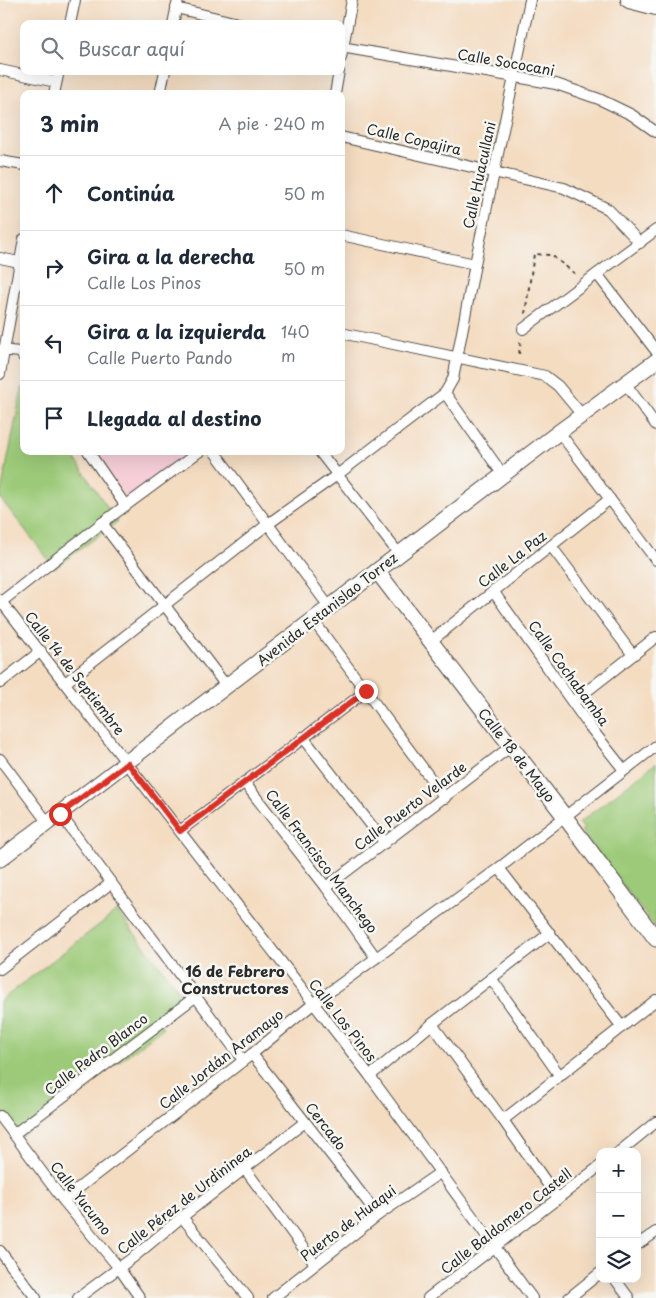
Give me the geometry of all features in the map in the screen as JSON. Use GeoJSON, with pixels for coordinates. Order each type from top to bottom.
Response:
{"type":"FeatureCollection","features":[{"type":"Feature","properties":{"kind":"main road"},"geometry":{"type":"LineString","coordinates":[[628,0],[656,7]]}},
{"type":"Feature","properties":{"kind":"street"},"geometry":{"type":"LineString","coordinates":[[71,20],[75,0]]}},
{"type":"Feature","properties":{"kind":"street"},"geometry":{"type":"LineString","coordinates":[[345,33],[352,0]]}},
{"type":"Feature","properties":{"kind":"street","name":"Calle Huacullani"},"geometry":{"type":"LineString","coordinates":[[445,393],[453,379],[474,264],[530,0]]}},
{"type":"Feature","properties":{"kind":"street"},"geometry":{"type":"LineString","coordinates":[[174,20],[177,4],[229,20]]}},
{"type":"Feature","properties":{"kind":"street","name":"Calle Sococani"},"geometry":{"type":"LineString","coordinates":[[345,48],[556,84],[599,99],[632,115],[656,132]]}},
{"type":"Feature","properties":{"kind":"street"},"geometry":{"type":"LineString","coordinates":[[0,70],[20,74]]}},
{"type":"Feature","properties":{"kind":"street"},"geometry":{"type":"LineString","coordinates":[[23,75],[56,82]]}},
{"type":"Feature","properties":{"kind":"street"},"geometry":{"type":"LineString","coordinates":[[55,90],[58,75]]}},
{"type":"Feature","properties":{"kind":"street"},"geometry":{"type":"LineString","coordinates":[[161,90],[163,75]]}},
{"type":"Feature","properties":{"kind":"street"},"geometry":{"type":"LineString","coordinates":[[336,90],[338,75]]}},
{"type":"Feature","properties":{"kind":"street","name":"Calle Copajira"},"geometry":{"type":"LineString","coordinates":[[345,137],[564,188],[608,209],[640,243]]}},
{"type":"Feature","properties":{"kind":"street"},"geometry":{"type":"LineString","coordinates":[[0,161],[20,164]]}},
{"type":"Feature","properties":{"kind":"street"},"geometry":{"type":"LineString","coordinates":[[523,328],[656,230]]}},
{"type":"Feature","properties":{"kind":"street"},"geometry":{"type":"LineString","coordinates":[[345,236],[474,264]]}},
{"type":"Feature","properties":{"kind":"street"},"geometry":{"type":"LineString","coordinates":[[0,258],[20,261]]}},
{"type":"Feature","properties":{"kind":"street"},"geometry":{"type":"LineString","coordinates":[[0,374],[2,350],[20,266]]}},
{"type":"Feature","properties":{"kind":"street"},"geometry":{"type":"LineString","coordinates":[[597,274],[656,350]]}},
{"type":"Feature","properties":{"kind":"street"},"geometry":{"type":"LineString","coordinates":[[345,334],[545,376],[558,386],[582,415]]}},
{"type":"Feature","properties":{"kind":"street"},"geometry":{"type":"LineString","coordinates":[[2,350],[20,353]]}},
{"type":"Feature","properties":{"kind":"street","name":"Avenida Estanislao Torrez"},"geometry":{"type":"LineString","coordinates":[[0,859],[559,432],[656,361]]}},
{"type":"Feature","properties":{"kind":"street"},"geometry":{"type":"LineString","coordinates":[[625,383],[656,425]]}},
{"type":"Feature","properties":{"kind":"street"},"geometry":{"type":"LineString","coordinates":[[65,683],[268,524],[337,475],[445,393],[503,475]]}},
{"type":"Feature","properties":{"kind":"street"},"geometry":{"type":"LineString","coordinates":[[559,432],[656,560]]}},
{"type":"Feature","properties":{"kind":"street"},"geometry":{"type":"LineString","coordinates":[[91,455],[125,505]]}},
{"type":"Feature","properties":{"kind":"street"},"geometry":{"type":"LineString","coordinates":[[1,601],[125,505],[194,455]]}},
{"type":"Feature","properties":{"kind":"street"},"geometry":{"type":"LineString","coordinates":[[217,455],[330,608]]}},
{"type":"Feature","properties":{"kind":"street"},"geometry":{"type":"LineString","coordinates":[[322,455],[399,554]]}},
{"type":"Feature","properties":{"kind":"street","name":"Calle La Paz"},"geometry":{"type":"LineString","coordinates":[[430,641],[610,499]]}},
{"type":"Feature","properties":{"kind":"street"},"geometry":{"type":"LineString","coordinates":[[102,523],[227,687]]}},
{"type":"Feature","properties":{"kind":"street"},"geometry":{"type":"LineString","coordinates":[[552,546],[633,655]]}},
{"type":"Feature","properties":{"kind":"street","name":"Calle 18 de Mayo"},"geometry":{"type":"LineString","coordinates":[[377,571],[656,938]]}},
{"type":"Feature","properties":{"kind":"street","name":"Calle Cochabamba"},"geometry":{"type":"LineString","coordinates":[[493,590],[590,727],[624,770]]}},
{"type":"Feature","properties":{"kind":"street","name":"Calle 14 de Septiembre"},"geometry":{"type":"LineString","coordinates":[[1,601],[128,763]]}},
{"type":"Feature","properties":{"kind":"street"},"geometry":{"type":"LineString","coordinates":[[313,620],[445,798]]}},
{"type":"Feature","properties":{"kind":"street"},"geometry":{"type":"LineString","coordinates":[[572,702],[656,637]]}},
{"type":"Feature","properties":{"kind":"street"},"geometry":{"type":"LineString","coordinates":[[0,682],[41,651]]}},
{"type":"Feature","properties":{"kind":"street"},"geometry":{"type":"LineString","coordinates":[[180,831],[366,691]]}},
{"type":"Feature","properties":{"kind":"street"},"geometry":{"type":"LineString","coordinates":[[303,737],[386,843]]}},
{"type":"Feature","properties":{"kind":"street","name":"Calle Jordán Aramayo"},"geometry":{"type":"LineString","coordinates":[[63,1200],[252,1054],[313,1004],[499,868],[656,746]]}},
{"type":"Feature","properties":{"kind":"street","name":"Calle Puerto Velarde"},"geometry":{"type":"LineString","coordinates":[[326,887],[510,747]]}},
{"type":"Feature","properties":{"kind":"street"},"geometry":{"type":"LineString","coordinates":[[0,759],[111,883],[243,1060]]}},
{"type":"Feature","properties":{"kind":"street","name":"Calle Los Pinos"},"geometry":{"type":"LineString","coordinates":[[128,763],[370,1076],[532,1298]]}},
{"type":"Feature","properties":{"kind":"street","name":"Calle Francisco Manchego"},"geometry":{"type":"LineString","coordinates":[[244,782],[326,887],[376,958]]}},
{"type":"Feature","properties":{"kind":"street"},"geometry":{"type":"LineString","coordinates":[[499,868],[622,1027]]}},
{"type":"Feature","properties":{"kind":"street"},"geometry":{"type":"LineString","coordinates":[[0,969],[111,883]]}},
{"type":"Feature","properties":{"kind":"street"},"geometry":{"type":"LineString","coordinates":[[370,1076],[432,1024],[550,933]]}},
{"type":"Feature","properties":{"kind":"street"},"geometry":{"type":"LineString","coordinates":[[491,978],[560,1076]]}},
{"type":"Feature","properties":{"kind":"street","name":"Calle Pedro Blanco"},"geometry":{"type":"LineString","coordinates":[[14,1134],[195,997]]}},
{"type":"Feature","properties":{"kind":"street"},"geometry":{"type":"LineString","coordinates":[[503,1120],[656,1000]]}},
{"type":"Feature","properties":{"kind":"street"},"geometry":{"type":"LineString","coordinates":[[432,1024],[503,1120],[558,1199]]}},
{"type":"Feature","properties":{"kind":"street","name":"Cercado"},"geometry":{"type":"LineString","coordinates":[[252,1054],[378,1215]]}},
{"type":"Feature","properties":{"kind":"street","name":"Calle Yucumo"},"geometry":{"type":"LineString","coordinates":[[0,1116],[63,1200],[119,1268],[140,1298]]}},
{"type":"Feature","properties":{"kind":"street","name":"Calle Pérez de Urdininea"},"geometry":{"type":"LineString","coordinates":[[78,1298],[305,1122]]}},
{"type":"Feature","properties":{"kind":"street"},"geometry":{"type":"LineString","coordinates":[[623,1148],[656,1122]]}},
{"type":"Feature","properties":{"kind":"street"},"geometry":{"type":"LineString","coordinates":[[246,1169],[315,1264]]}},
{"type":"Feature","properties":{"kind":"street","name":"Calle Baldomero Castell"},"geometry":{"type":"LineString","coordinates":[[428,1298],[596,1169]]}},
{"type":"Feature","properties":{"kind":"street","name":"Puerto de Huaqui"},"geometry":{"type":"LineString","coordinates":[[273,1298],[378,1215],[440,1172]]}},
{"type":"Feature","properties":{"kind":"street"},"geometry":{"type":"LineString","coordinates":[[182,1217],[248,1298]]}},
{"type":"Feature","properties":{"kind":"street"},"geometry":{"type":"LineString","coordinates":[[641,1242],[656,1232]]}},
{"type":"Feature","properties":{"kind":"street"},"geometry":{"type":"LineString","coordinates":[[2,1258],[36,1298]]}},
{"type":"Feature","properties":{"kind":"street"},"geometry":{"type":"LineString","coordinates":[[569,1298],[596,1276]]}},
{"type":"Feature","properties":{"kind":"street"},"geometry":{"type":"LineString","coordinates":[[618,1283],[630,1298]]}},
{"type":"Feature","properties":{"kind":"path"},"geometry":{"type":"LineString","coordinates":[[519,354],[534,254],[551,255],[586,283]]}},
{"type":"Feature","properties":{"kind":"shaded area"},"geometry":{"type":"Polygon","coordinates":[[[98,455],[195,455],[129,503],[98,455]]]}},
{"type":"Feature","properties":{"kind":"green space"},"geometry":{"type":"Polygon","coordinates":[[[20,398],[20,455],[73,455],[117,522],[55,568],[0,498],[20,398]]]}},
{"type":"Feature","properties":{"kind":"green space"},"geometry":{"type":"Polygon","coordinates":[[[656,763],[656,928],[581,831],[584,829],[579,823],[656,763]]]}},
{"type":"Feature","properties":{"kind":"green space"},"geometry":{"type":"Polygon","coordinates":[[[117,911],[186,999],[159,1021],[163,1028],[20,1137],[0,1111],[0,1001],[117,911]]]}},
{"type":"Feature","properties":{"kind":"district","name":"16 de Febrero Constructores"},"geometry":{"type":"Point","coordinates":[235,978]}},
{"type":"Feature","properties":{"kind":"route"},"geometry":{"type":"LineString","coordinates":[[60,814],[128,763],[180,831],[366,691]]}}]}
